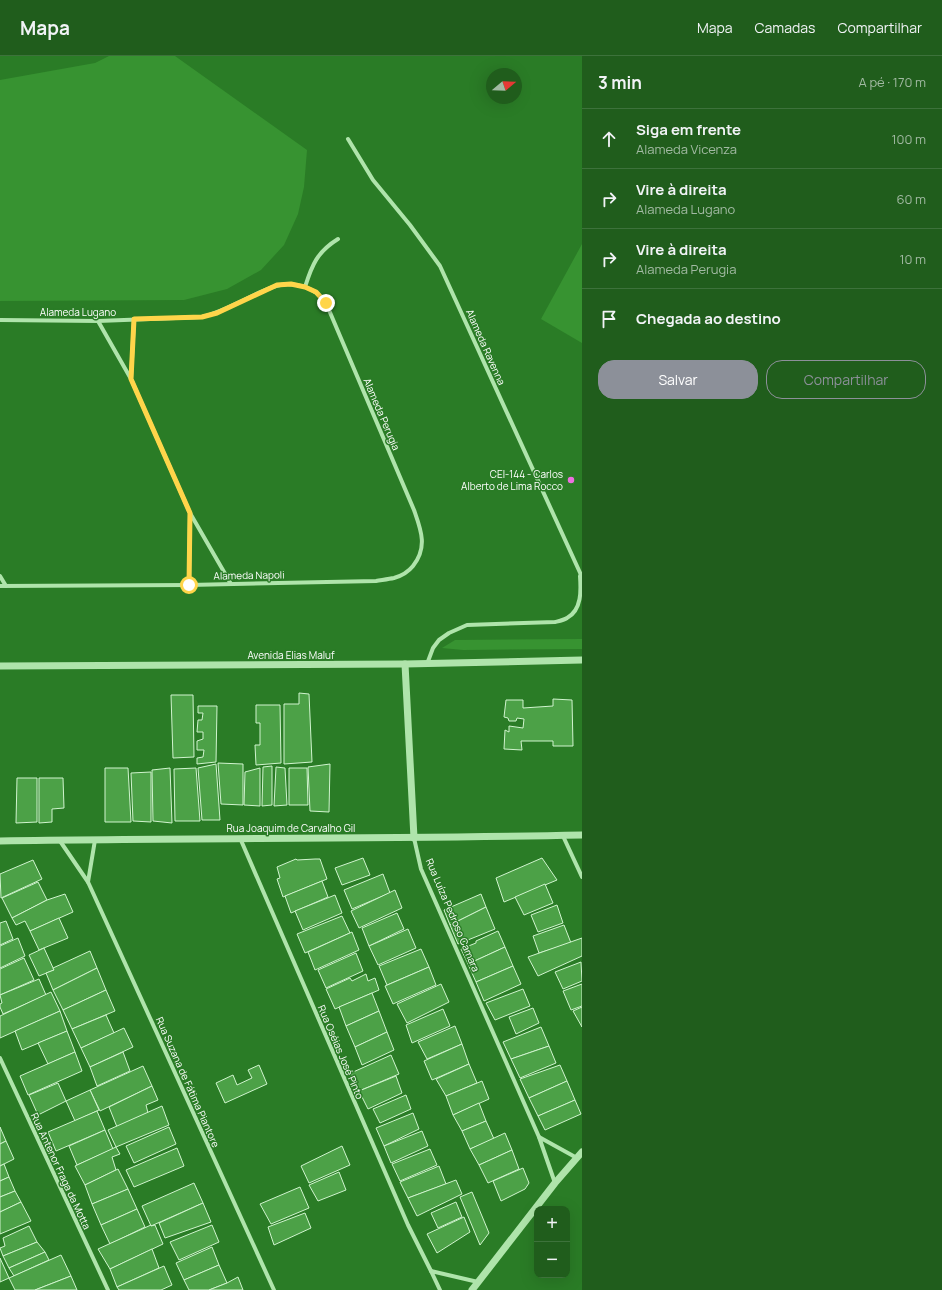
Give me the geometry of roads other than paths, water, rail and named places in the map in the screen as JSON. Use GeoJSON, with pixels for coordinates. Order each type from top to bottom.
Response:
{"type":"FeatureCollection","features":[{"type":"Feature","properties":{"kind":"street","name":"Alameda Ravenna"},"geometry":{"type":"LineString","coordinates":[[348,139],[373,180],[410,225],[440,266],[581,576]]}},
{"type":"Feature","properties":{"kind":"street"},"geometry":{"type":"LineString","coordinates":[[305,287],[311,270],[319,256],[327,246],[338,239]]}},
{"type":"Feature","properties":{"kind":"street","name":"Alameda Lugano"},"geometry":{"type":"LineString","coordinates":[[0,320],[98,320],[202,317],[217,313],[277,285],[291,284],[305,287]]}},
{"type":"Feature","properties":{"kind":"street","name":"Alameda Perugia"},"geometry":{"type":"LineString","coordinates":[[305,287],[316,292],[326,303],[414,510],[420,529],[422,545],[418,558]]}},
{"type":"Feature","properties":{"kind":"street"},"geometry":{"type":"LineString","coordinates":[[131,379],[134,319]]}},
{"type":"Feature","properties":{"kind":"street"},"geometry":{"type":"LineString","coordinates":[[98,320],[131,379],[190,513],[231,584]]}},
{"type":"Feature","properties":{"kind":"street"},"geometry":{"type":"LineString","coordinates":[[189,585],[190,513]]}},
{"type":"Feature","properties":{"kind":"street","name":"Alameda Napoli"},"geometry":{"type":"LineString","coordinates":[[0,586],[189,585],[376,581],[396,578],[410,570],[418,558]]}},
{"type":"Feature","properties":{"kind":"street"},"geometry":{"type":"LineString","coordinates":[[0,576],[6,586]]}},
{"type":"Feature","properties":{"kind":"street"},"geometry":{"type":"LineString","coordinates":[[427,664],[432,648],[439,640],[449,633],[467,626],[555,622],[568,617],[575,610],[580,600],[581,576]]}},
{"type":"Feature","properties":{"kind":"street","name":"Avenida Elias Maluf"},"geometry":{"type":"LineString","coordinates":[[0,666],[427,664],[582,660]]}},
{"type":"Feature","properties":{"kind":"street","name":"Rua Luíza Pedroso Camara"},"geometry":{"type":"LineString","coordinates":[[405,664],[414,838],[421,869],[539,1136],[555,1183]]}},
{"type":"Feature","properties":{"kind":"street","name":"Rua Joaquim de Carvalho Gil"},"geometry":{"type":"LineString","coordinates":[[0,841],[240,838],[414,838],[582,835]]}},
{"type":"Feature","properties":{"kind":"street"},"geometry":{"type":"LineString","coordinates":[[563,836],[582,877]]}},
{"type":"Feature","properties":{"kind":"street","name":"Rua Oséias José Pinto"},"geometry":{"type":"LineString","coordinates":[[240,838],[405,1218],[440,1290]]}},
{"type":"Feature","properties":{"kind":"street","name":"Rua Suzana de Fátima Piantore"},"geometry":{"type":"LineString","coordinates":[[60,840],[88,882],[274,1290]]}},
{"type":"Feature","properties":{"kind":"street"},"geometry":{"type":"LineString","coordinates":[[88,882],[96,840]]}},
{"type":"Feature","properties":{"kind":"street","name":"Rua Antenor Fraga da Motta"},"geometry":{"type":"LineString","coordinates":[[0,1058],[108,1290]]}},
{"type":"Feature","properties":{"kind":"street"},"geometry":{"type":"LineString","coordinates":[[539,1136],[576,1158]]}},
{"type":"Feature","properties":{"kind":"street"},"geometry":{"type":"LineString","coordinates":[[472,1290],[555,1183],[582,1152]]}},
{"type":"Feature","properties":{"kind":"street"},"geometry":{"type":"LineString","coordinates":[[430,1271],[478,1282]]}},
{"type":"Feature","properties":{"kind":"place","name":"CEI-144 - Carlos Alberto de Lima Rocco"},"geometry":{"type":"Point","coordinates":[571,480]}}]}
